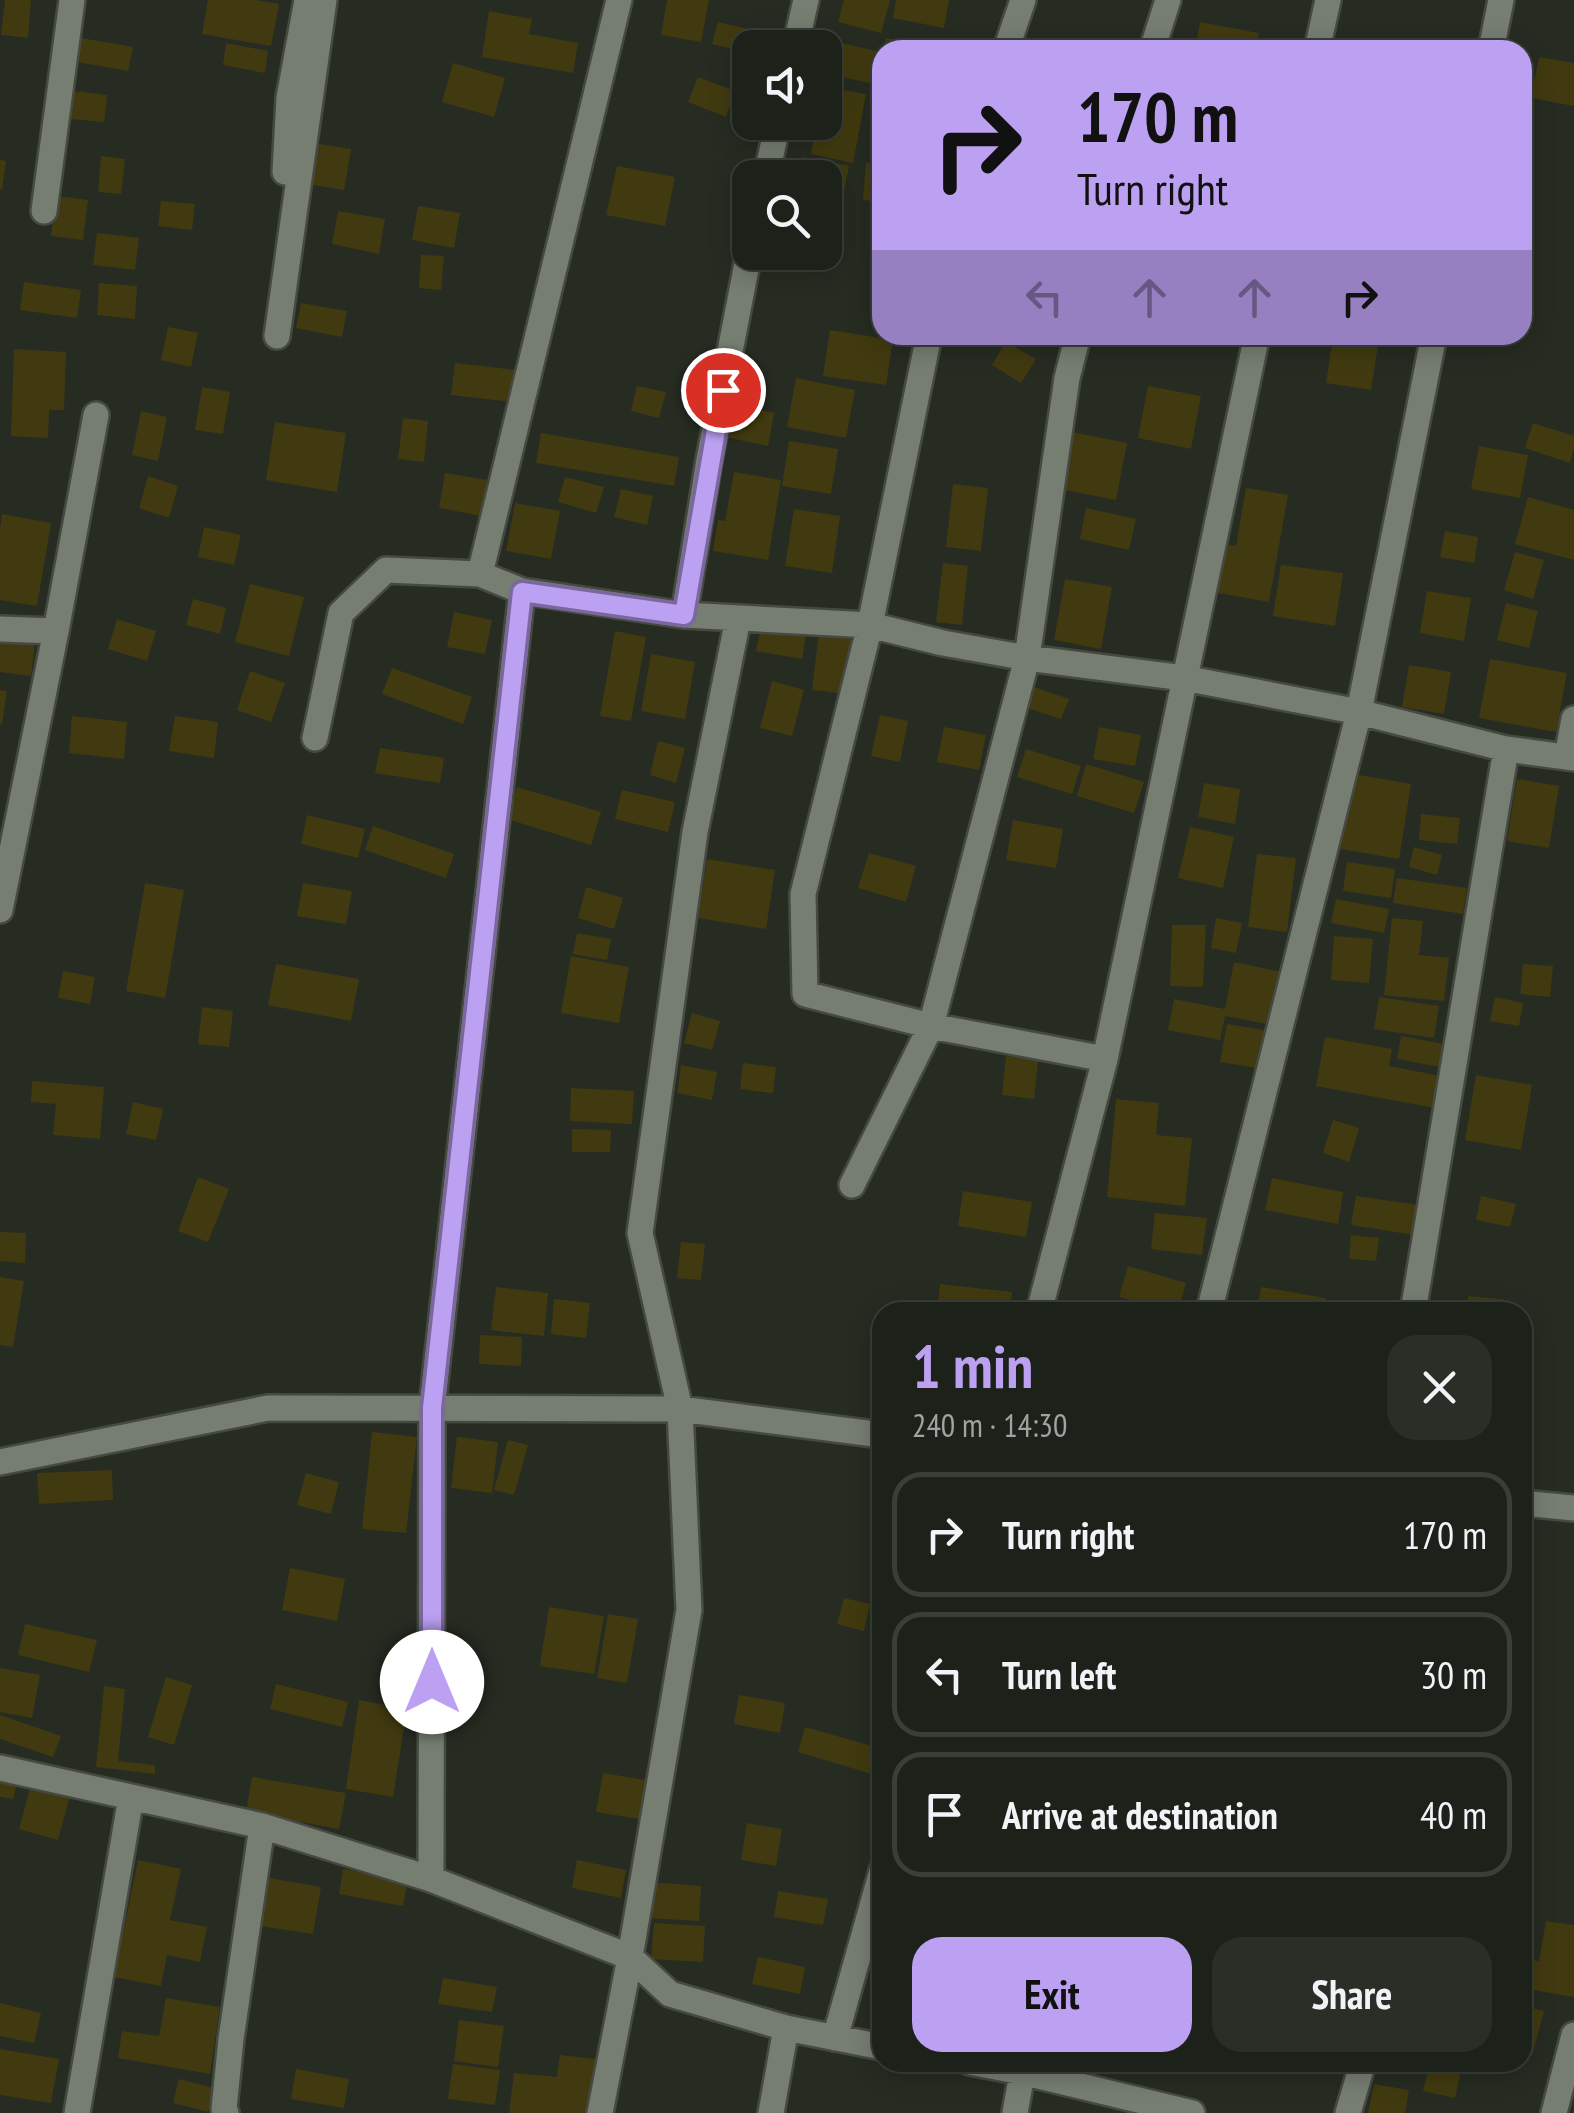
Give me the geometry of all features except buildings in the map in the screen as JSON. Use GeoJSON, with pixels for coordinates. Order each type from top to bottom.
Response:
{"type":"FeatureCollection","features":[{"type":"Feature","properties":{"kind":"street"},"geometry":{"type":"LineString","coordinates":[[44,212],[72,0]]}},
{"type":"Feature","properties":{"kind":"street"},"geometry":{"type":"LineString","coordinates":[[307,0],[289,98],[277,336],[324,0]]}},
{"type":"Feature","properties":{"kind":"street"},"geometry":{"type":"LineString","coordinates":[[480,574],[619,0]]}},
{"type":"Feature","properties":{"kind":"street"},"geometry":{"type":"LineString","coordinates":[[800,30],[806,0]]}},
{"type":"Feature","properties":{"kind":"street"},"geometry":{"type":"LineString","coordinates":[[1009,40],[1023,0]]}},
{"type":"Feature","properties":{"kind":"street"},"geometry":{"type":"LineString","coordinates":[[1155,40],[1168,0]]}},
{"type":"Feature","properties":{"kind":"street"},"geometry":{"type":"LineString","coordinates":[[1319,40],[1328,0]]}},
{"type":"Feature","properties":{"kind":"street"},"geometry":{"type":"LineString","coordinates":[[1492,40],[1500,0]]}},
{"type":"Feature","properties":{"kind":"street"},"geometry":{"type":"LineString","coordinates":[[684,615],[746,270]]}},
{"type":"Feature","properties":{"kind":"street"},"geometry":{"type":"LineString","coordinates":[[927,345],[870,625],[803,894],[805,994],[930,1026],[1105,1059]]}},
{"type":"Feature","properties":{"kind":"street"},"geometry":{"type":"LineString","coordinates":[[852,1186],[930,1026],[1027,658],[1067,378],[1075,345]]}},
{"type":"Feature","properties":{"kind":"street"},"geometry":{"type":"LineString","coordinates":[[1041,1302],[1105,1059],[1255,345]]}},
{"type":"Feature","properties":{"kind":"street"},"geometry":{"type":"LineString","coordinates":[[1211,1302],[1358,712],[1432,345]]}},
{"type":"Feature","properties":{"kind":"street"},"geometry":{"type":"LineString","coordinates":[[0,910],[96,415]]}},
{"type":"Feature","properties":{"kind":"street"},"geometry":{"type":"LineString","coordinates":[[314,738],[341,612],[386,570],[480,574],[522,592],[684,615],[870,625],[1027,658],[1184,678],[1358,712],[1506,750],[1570,757],[1574,719]]}},
{"type":"Feature","properties":{"kind":"street"},"geometry":{"type":"LineString","coordinates":[[431,1878],[432,1408],[522,592]]}},
{"type":"Feature","properties":{"kind":"street"},"geometry":{"type":"LineString","coordinates":[[600,2113],[689,1610],[680,1409],[640,1233],[695,832],[738,619]]}},
{"type":"Feature","properties":{"kind":"street"},"geometry":{"type":"LineString","coordinates":[[0,629],[56,632]]}},
{"type":"Feature","properties":{"kind":"street"},"geometry":{"type":"LineString","coordinates":[[1415,1302],[1506,750]]}},
{"type":"Feature","properties":{"kind":"street"},"geometry":{"type":"LineString","coordinates":[[0,1462],[268,1408],[680,1409],[872,1434]]}},
{"type":"Feature","properties":{"kind":"street"},"geometry":{"type":"LineString","coordinates":[[1532,1504],[1574,1508]]}},
{"type":"Feature","properties":{"kind":"street"},"geometry":{"type":"LineString","coordinates":[[0,1768],[262,1826],[431,1878],[630,1957],[670,1994],[786,2028],[872,2044]]}},
{"type":"Feature","properties":{"kind":"street"},"geometry":{"type":"LineString","coordinates":[[77,2113],[131,1797]]}},
{"type":"Feature","properties":{"kind":"street"},"geometry":{"type":"LineString","coordinates":[[226,2113],[230,2040],[262,1826]]}},
{"type":"Feature","properties":{"kind":"street"},"geometry":{"type":"LineString","coordinates":[[835,2038],[872,1907]]}},
{"type":"Feature","properties":{"kind":"street"},"geometry":{"type":"LineString","coordinates":[[771,2113],[786,2028]]}},
{"type":"Feature","properties":{"kind":"street"},"geometry":{"type":"LineString","coordinates":[[1554,2113],[1574,2035]]}},
{"type":"Feature","properties":{"kind":"street"},"geometry":{"type":"LineString","coordinates":[[1015,2113],[1022,2072]]}},
{"type":"Feature","properties":{"kind":"street"},"geometry":{"type":"LineString","coordinates":[[1041,2072],[1192,2113]]}},
{"type":"Feature","properties":{"kind":"street"},"geometry":{"type":"LineString","coordinates":[[1348,2113],[1360,2072]]}},
{"type":"Feature","properties":{"kind":"route"},"geometry":{"type":"LineString","coordinates":[[432,1682],[432,1408],[522,592],[684,615],[723,390]]}}]}
